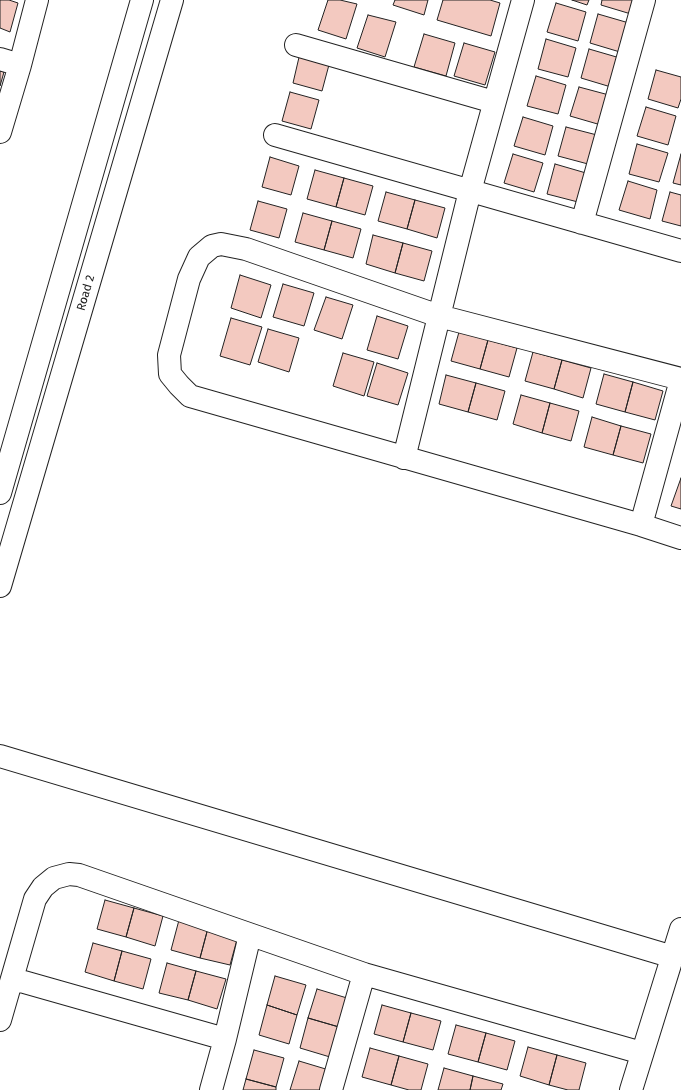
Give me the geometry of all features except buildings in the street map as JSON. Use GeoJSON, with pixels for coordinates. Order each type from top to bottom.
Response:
{"type":"FeatureCollection","features":[{"type":"Feature","properties":{"kind":"street"},"geometry":{"type":"LineString","coordinates":[[0,132],[10,62],[37,0]]}},
{"type":"Feature","properties":{"kind":"street"},"geometry":{"type":"LineString","coordinates":[[0,493],[142,0]]}},
{"type":"Feature","properties":{"kind":"street","name":"Road 2"},"geometry":{"type":"LineString","coordinates":[[0,586],[172,0]]}},
{"type":"Feature","properties":{"kind":"street"},"geometry":{"type":"LineString","coordinates":[[404,458],[470,191],[523,0]]}},
{"type":"Feature","properties":{"kind":"street"},"geometry":{"type":"LineString","coordinates":[[582,223],[644,0]]}},
{"type":"Feature","properties":{"kind":"street"},"geometry":{"type":"LineString","coordinates":[[296,46],[494,102]]}},
{"type":"Feature","properties":{"kind":"street"},"geometry":{"type":"LineString","coordinates":[[275,136],[681,252]]}},
{"type":"Feature","properties":{"kind":"street"},"geometry":{"type":"LineString","coordinates":[[641,525],[681,380],[439,316],[246,249],[221,244],[212,246],[199,257],[189,279],[169,355],[170,374],[190,396],[641,525],[681,538]]}},
{"type":"Feature","properties":{"kind":"street"},"geometry":{"type":"LineString","coordinates":[[0,756],[673,958]]}},
{"type":"Feature","properties":{"kind":"street"},"geometry":{"type":"LineString","coordinates":[[0,1020],[35,899],[43,887],[54,878],[69,874],[79,875],[364,974],[642,1053]]}},
{"type":"Feature","properties":{"kind":"street"},"geometry":{"type":"LineString","coordinates":[[631,1090],[681,930]]}},
{"type":"Feature","properties":{"kind":"street"},"geometry":{"type":"LineString","coordinates":[[211,1090],[250,935]]}},
{"type":"Feature","properties":{"kind":"street"},"geometry":{"type":"LineString","coordinates":[[335,1089],[364,974]]}},
{"type":"Feature","properties":{"kind":"street"},"geometry":{"type":"LineString","coordinates":[[12,980],[24,982],[225,1039]]}}]}
